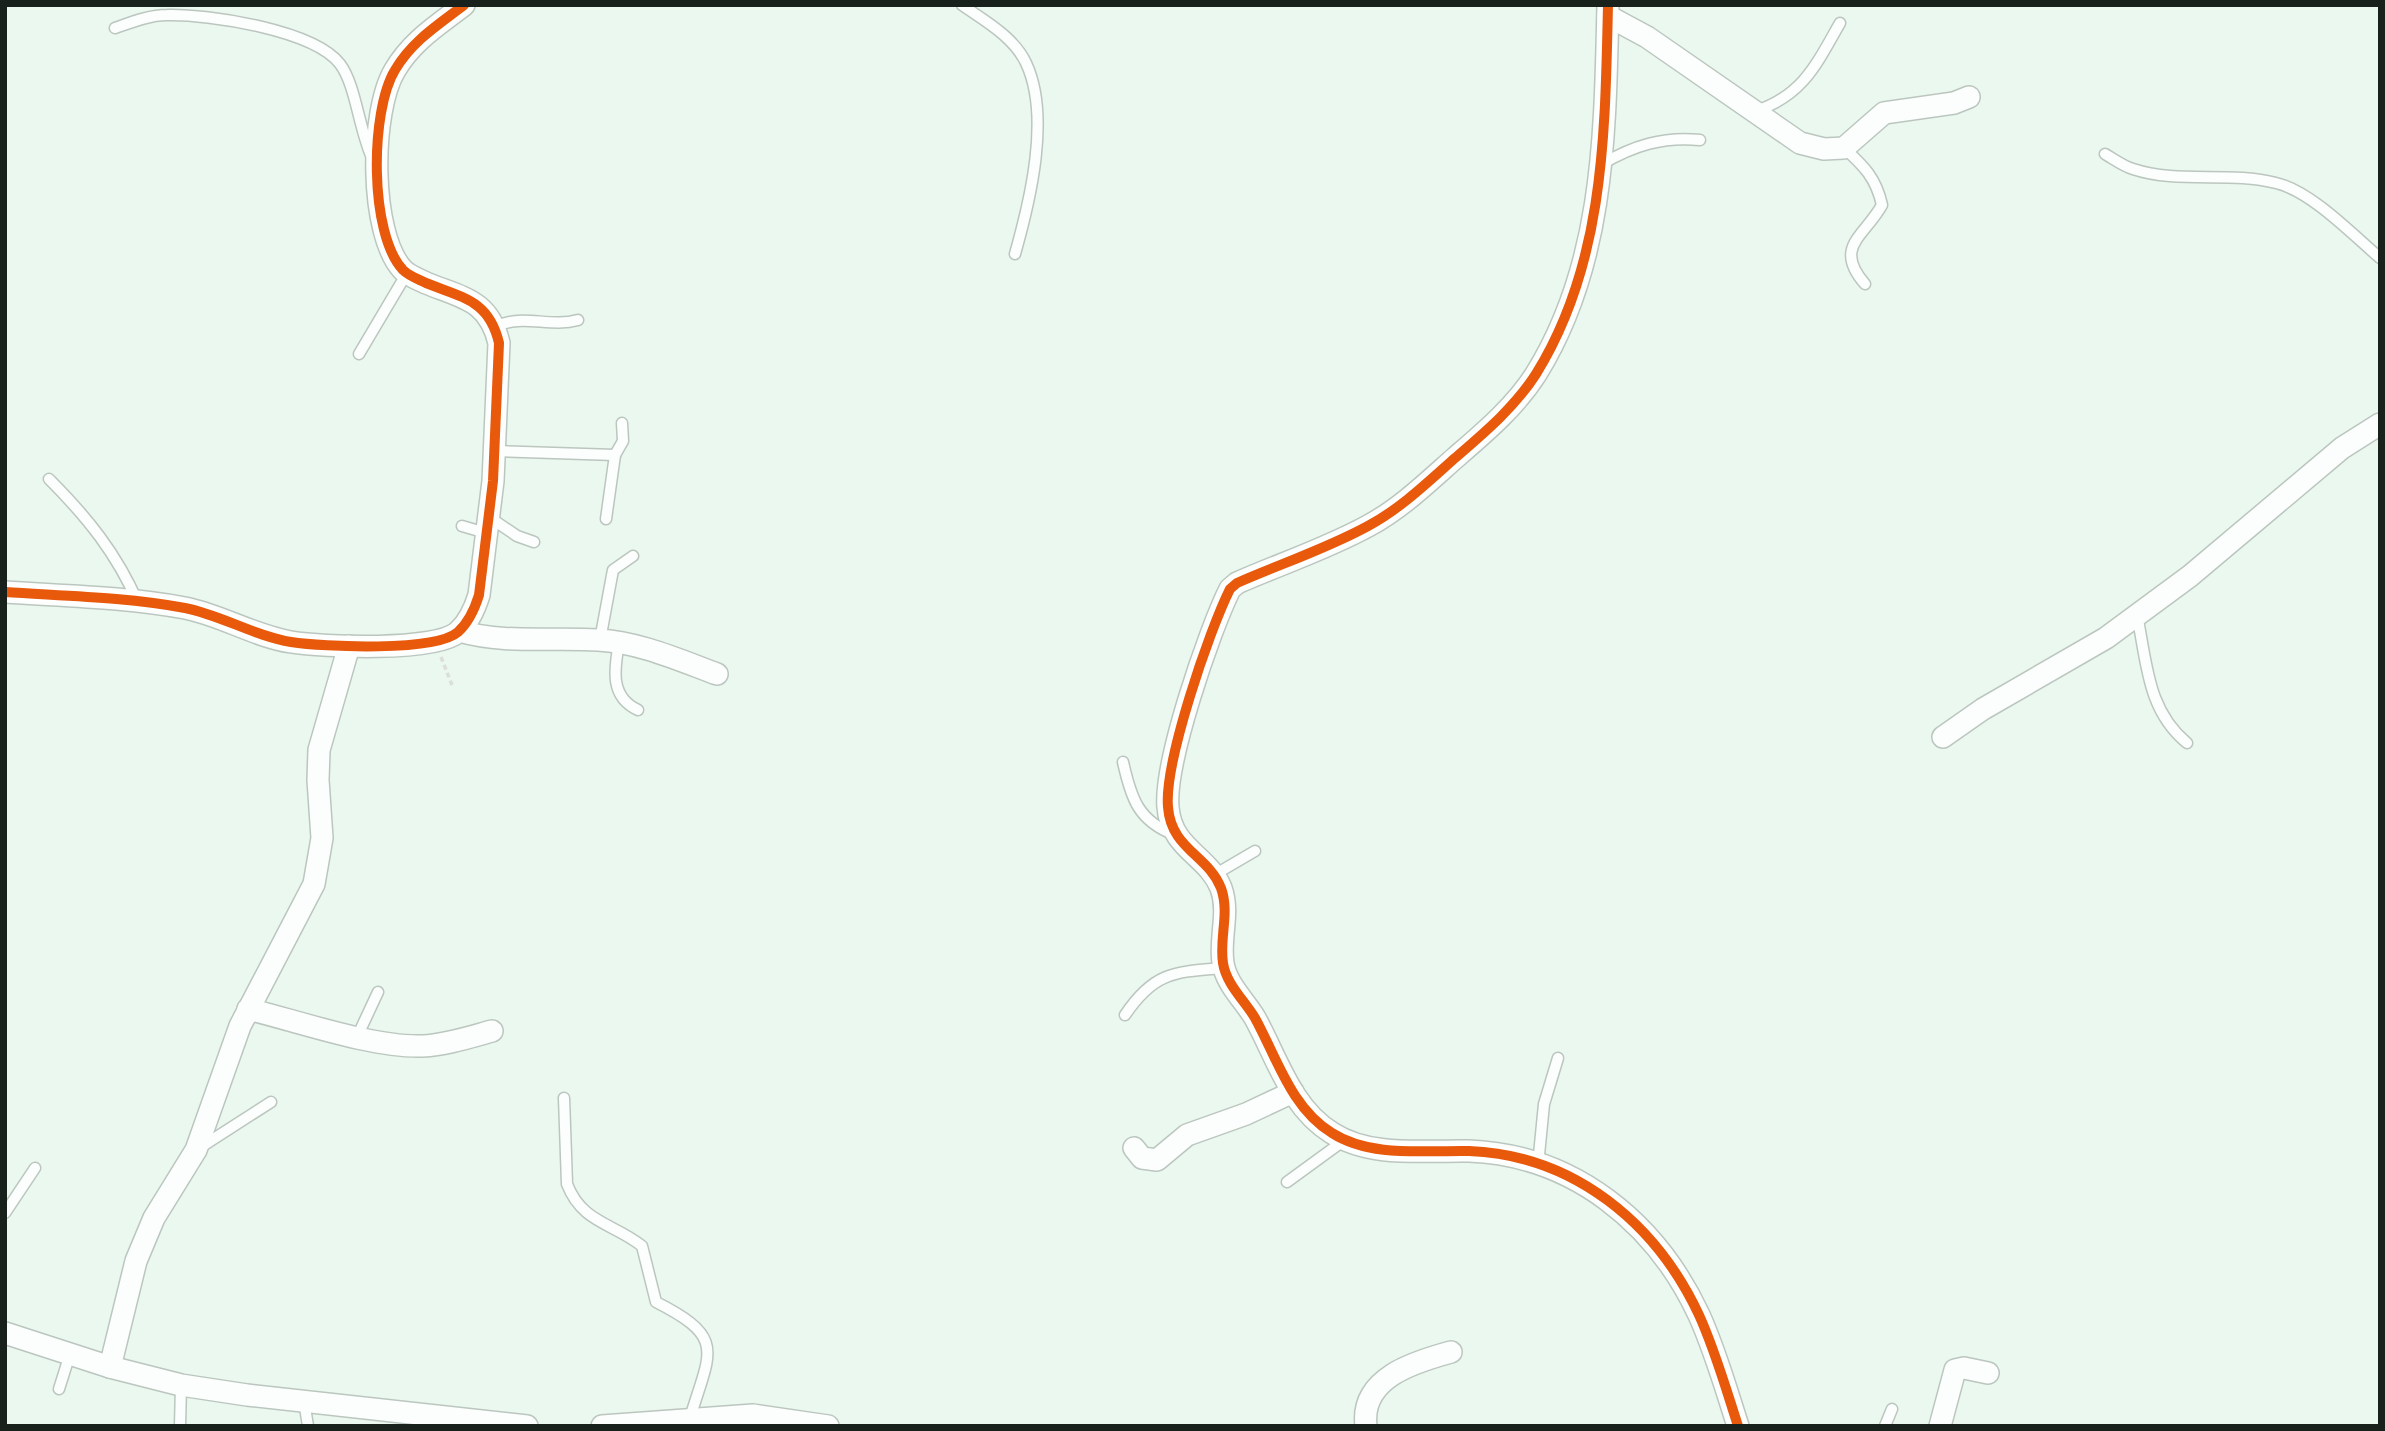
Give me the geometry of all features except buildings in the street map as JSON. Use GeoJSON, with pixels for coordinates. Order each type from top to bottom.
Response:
{"type":"FeatureCollection","features":[{"type":"Feature","properties":{"kind":"street"},"geometry":{"type":"LineString","coordinates":[[5,592],[189,609],[292,642],[349,646],[435,642],[459,631],[475,609],[479,595],[488,525],[495,451],[499,355],[495,327],[491,316],[478,305],[407,273],[390,248],[382,215],[376,165],[382,100],[393,73],[414,43],[464,5]]}},
{"type":"Feature","properties":{"kind":"street"},"geometry":{"type":"LineString","coordinates":[[1608,10],[1810,147],[1844,148],[1884,113],[1954,103],[1969,97]]}},
{"type":"Feature","properties":{"kind":"street"},"geometry":{"type":"LineString","coordinates":[[1608,10],[1602,164],[1597,211],[1575,289],[1541,363],[1517,398],[1478,439],[1384,516],[1347,536],[1237,583],[1230,589],[1193,691],[1176,754],[1168,807],[1175,835],[1213,875],[1221,888],[1226,915],[1222,939],[1223,968],[1254,1016],[1293,1092],[1317,1122],[1346,1139],[1399,1150],[1496,1155],[1538,1165],[1604,1195],[1633,1221],[1678,1278],[1701,1318],[1738,1426]]}},
{"type":"Feature","properties":{"kind":"street"},"geometry":{"type":"LineString","coordinates":[[1943,737],[1983,709],[2106,638],[2190,576],[2342,448],[2380,424]]}},
{"type":"Feature","properties":{"kind":"street"},"geometry":{"type":"LineString","coordinates":[[459,631],[487,638],[610,642],[662,654],[717,674]]}},
{"type":"Feature","properties":{"kind":"street"},"geometry":{"type":"LineString","coordinates":[[110,1367],[140,1252],[154,1218],[196,1150],[248,1009],[309,896],[318,871],[322,838],[319,750],[349,646]]}},
{"type":"Feature","properties":{"kind":"street"},"geometry":{"type":"LineString","coordinates":[[248,1009],[357,1037],[424,1046],[492,1031]]}},
{"type":"Feature","properties":{"kind":"street"},"geometry":{"type":"LineString","coordinates":[[1134,1148],[1142,1158],[1157,1160],[1187,1135],[1246,1114],[1293,1092]]}},
{"type":"Feature","properties":{"kind":"street"},"geometry":{"type":"LineString","coordinates":[[5,1333],[110,1367],[181,1385],[436,1421],[527,1426]]}},
{"type":"Feature","properties":{"kind":"street"},"geometry":{"type":"LineString","coordinates":[[1366,1426],[1365,1406],[1374,1390],[1404,1367],[1451,1352]]}},
{"type":"Feature","properties":{"kind":"street"},"geometry":{"type":"LineString","coordinates":[[1940,1426],[1955,1370],[1964,1368],[1988,1373]]}},
{"type":"Feature","properties":{"kind":"street"},"geometry":{"type":"LineString","coordinates":[[602,1426],[753,1415],[828,1426]]}},
{"type":"Feature","properties":{"kind":"lane"},"geometry":{"type":"LineString","coordinates":[[962,5],[1013,44],[1025,61],[1032,79],[1036,109],[1035,147],[1027,210],[1015,254]]}},
{"type":"Feature","properties":{"kind":"lane"},"geometry":{"type":"LineString","coordinates":[[116,28],[152,16],[196,16],[240,21],[324,50],[340,64],[346,75],[364,142],[376,165]]}},
{"type":"Feature","properties":{"kind":"lane"},"geometry":{"type":"LineString","coordinates":[[1756,111],[1793,94],[1813,70],[1840,23]]}},
{"type":"Feature","properties":{"kind":"lane"},"geometry":{"type":"LineString","coordinates":[[1602,164],[1629,149],[1654,142],[1680,138],[1700,141]]}},
{"type":"Feature","properties":{"kind":"lane"},"geometry":{"type":"LineString","coordinates":[[1844,148],[1868,170],[1878,184],[1882,205],[1873,221],[1855,239],[1850,252],[1853,270],[1865,284]]}},
{"type":"Feature","properties":{"kind":"lane"},"geometry":{"type":"LineString","coordinates":[[2105,154],[2133,169],[2159,174],[2279,183],[2313,203],[2380,258]]}},
{"type":"Feature","properties":{"kind":"lane"},"geometry":{"type":"LineString","coordinates":[[359,354],[407,273]]}},
{"type":"Feature","properties":{"kind":"lane"},"geometry":{"type":"LineString","coordinates":[[495,327],[508,320],[528,319],[546,324],[578,320]]}},
{"type":"Feature","properties":{"kind":"lane"},"geometry":{"type":"LineString","coordinates":[[606,519],[615,456],[623,441],[622,423]]}},
{"type":"Feature","properties":{"kind":"lane"},"geometry":{"type":"LineString","coordinates":[[495,451],[615,456]]}},
{"type":"Feature","properties":{"kind":"lane"},"geometry":{"type":"LineString","coordinates":[[49,479],[102,536],[123,568],[138,603]]}},
{"type":"Feature","properties":{"kind":"lane"},"geometry":{"type":"LineString","coordinates":[[463,526],[488,525],[534,542]]}},
{"type":"Feature","properties":{"kind":"lane"},"geometry":{"type":"LineString","coordinates":[[633,556],[613,570],[610,642],[616,688],[626,704],[638,710]]}},
{"type":"Feature","properties":{"kind":"lane"},"geometry":{"type":"LineString","coordinates":[[2137,615],[2153,695],[2160,715],[2171,730],[2187,743]]}},
{"type":"Feature","properties":{"kind":"lane"},"geometry":{"type":"LineString","coordinates":[[1123,762],[1136,803],[1146,819],[1175,835]]}},
{"type":"Feature","properties":{"kind":"lane"},"geometry":{"type":"LineString","coordinates":[[1213,875],[1255,851]]}},
{"type":"Feature","properties":{"kind":"lane"},"geometry":{"type":"LineString","coordinates":[[1125,1015],[1154,981],[1172,973],[1223,968]]}},
{"type":"Feature","properties":{"kind":"lane"},"geometry":{"type":"LineString","coordinates":[[357,1037],[378,992]]}},
{"type":"Feature","properties":{"kind":"lane"},"geometry":{"type":"LineString","coordinates":[[1538,1165],[1544,1104],[1558,1058]]}},
{"type":"Feature","properties":{"kind":"lane"},"geometry":{"type":"LineString","coordinates":[[564,1098],[567,1184],[572,1197],[583,1212],[642,1247],[656,1302],[700,1329],[708,1342],[708,1358],[690,1418]]}},
{"type":"Feature","properties":{"kind":"lane"},"geometry":{"type":"LineString","coordinates":[[196,1150],[271,1102]]}},
{"type":"Feature","properties":{"kind":"lane"},"geometry":{"type":"LineString","coordinates":[[1287,1182],[1346,1139]]}},
{"type":"Feature","properties":{"kind":"lane"},"geometry":{"type":"LineString","coordinates":[[5,1213],[35,1168]]}},
{"type":"Feature","properties":{"kind":"lane"},"geometry":{"type":"LineString","coordinates":[[58,1389],[70,1354]]}},
{"type":"Feature","properties":{"kind":"lane"},"geometry":{"type":"LineString","coordinates":[[180,1426],[181,1385]]}},
{"type":"Feature","properties":{"kind":"lane"},"geometry":{"type":"LineString","coordinates":[[304,1401],[308,1426]]}},
{"type":"Feature","properties":{"kind":"lane"},"geometry":{"type":"LineString","coordinates":[[1885,1426],[1892,1409]]}},
{"type":"Feature","properties":{"kind":"path"},"geometry":{"type":"LineString","coordinates":[[435,642],[452,685]]}},
{"type":"Feature","properties":{"kind":"cycle path"},"geometry":{"type":"LineString","coordinates":[[5,592],[163,604],[212,615],[277,639],[327,645],[427,643],[446,638],[458,632],[465,624],[479,595],[493,481],[499,343],[489,318],[473,302],[417,279],[403,270],[392,253],[384,229],[377,172],[381,113],[395,70],[417,42],[464,5]]}},
{"type":"Feature","properties":{"kind":"cycle path"},"geometry":{"type":"LineString","coordinates":[[1608,5],[1605,101],[1597,196],[1576,287],[1559,331],[1536,374],[1519,398],[1498,419],[1391,512],[1352,534],[1237,583],[1230,589],[1200,665],[1180,730],[1173,760],[1168,807],[1176,833],[1208,867],[1221,888],[1225,907],[1222,954],[1228,978],[1255,1018],[1286,1081],[1306,1110],[1318,1123],[1347,1141],[1399,1151],[1469,1151],[1507,1155],[1543,1165],[1577,1180],[1607,1200],[1635,1224],[1660,1251],[1681,1282],[1710,1342],[1738,1426]]}}]}
